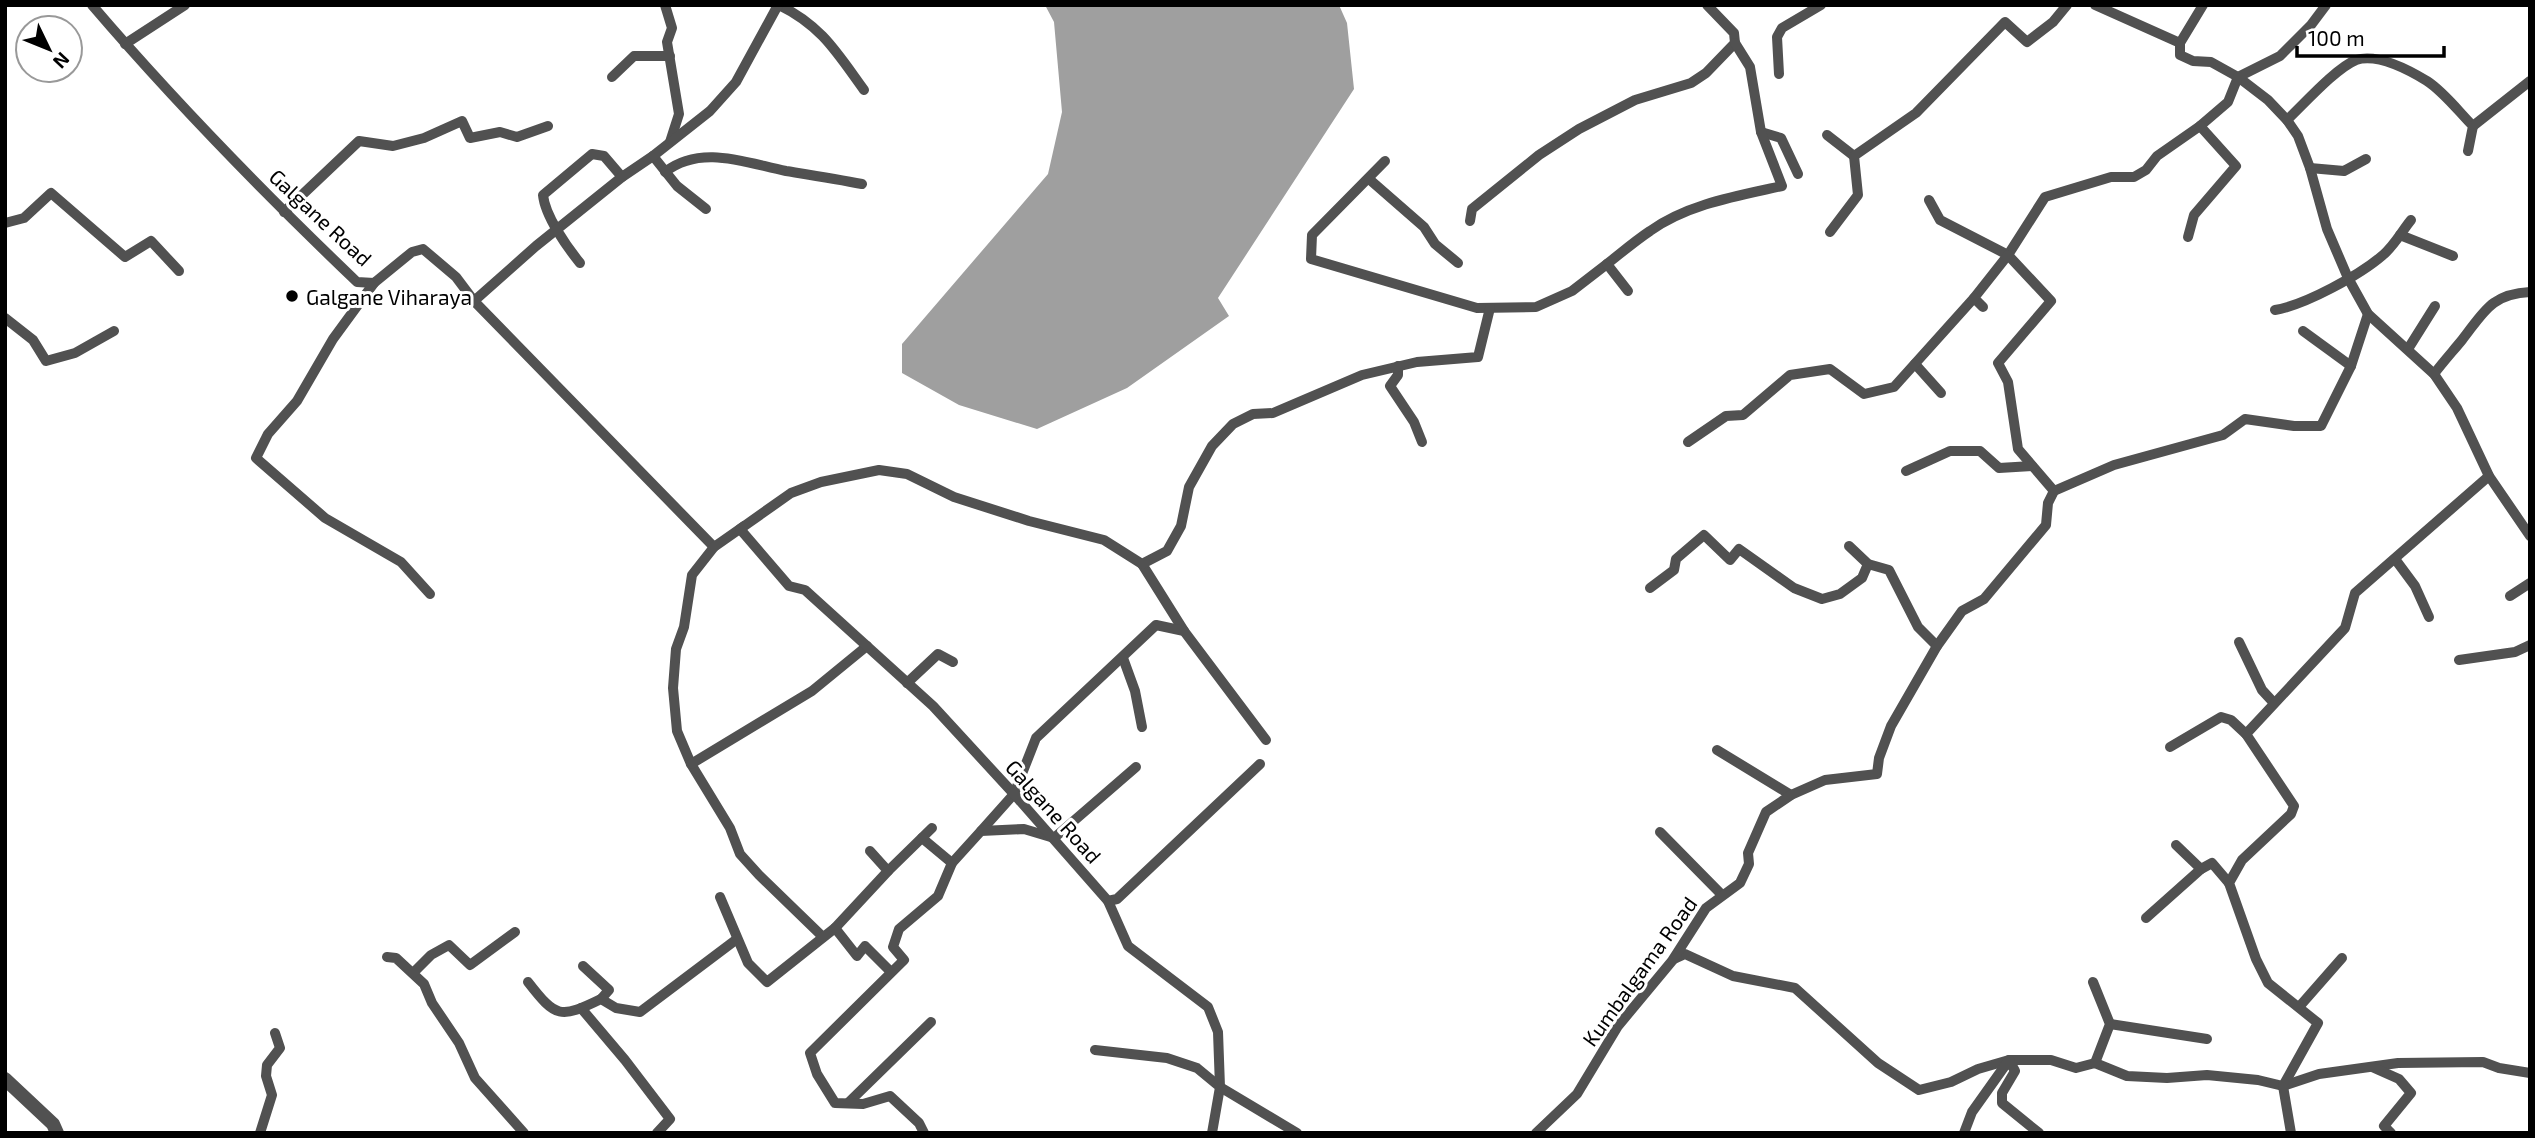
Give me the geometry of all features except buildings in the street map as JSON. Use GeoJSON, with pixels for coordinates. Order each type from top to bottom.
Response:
{"type":"FeatureCollection","features":[{"type":"Feature","properties":{"kind":"street","name":"Galgane Road"},"geometry":{"type":"LineString","coordinates":[[92,5],[125,44],[284,212],[357,282],[374,283],[412,252],[423,249],[456,277],[474,300],[715,547]]}},
{"type":"Feature","properties":{"kind":"street"},"geometry":{"type":"LineString","coordinates":[[125,44],[185,5]]}},
{"type":"Feature","properties":{"kind":"street"},"geometry":{"type":"LineString","coordinates":[[665,5],[672,29],[667,42],[679,114],[670,142]]}},
{"type":"Feature","properties":{"kind":"street"},"geometry":{"type":"LineString","coordinates":[[474,300],[622,177],[710,111],[736,82],[779,5],[801,16],[821,33],[864,90]]}},
{"type":"Feature","properties":{"kind":"street"},"geometry":{"type":"LineString","coordinates":[[1385,161],[1312,235],[1311,259],[1477,308],[1536,307],[1572,291],[1651,229],[1725,198],[1782,186],[1761,132],[1750,67],[1735,43],[1734,33],[1707,5]]}},
{"type":"Feature","properties":{"kind":"street"},"geometry":{"type":"LineString","coordinates":[[1779,74],[1777,37],[1782,28],[1821,5]]}},
{"type":"Feature","properties":{"kind":"street"},"geometry":{"type":"LineString","coordinates":[[1854,156],[1916,113],[2005,22],[2027,42],[2053,22],[2067,5]]}},
{"type":"Feature","properties":{"kind":"street"},"geometry":{"type":"LineString","coordinates":[[2095,5],[2180,43]]}},
{"type":"Feature","properties":{"kind":"street"},"geometry":{"type":"LineString","coordinates":[[2203,5],[2180,43],[2180,55],[2193,61],[2211,62],[2238,77],[2268,100],[2287,120],[2298,136],[2310,168],[2327,229],[2348,278],[2368,314],[2434,374],[2457,408],[2489,475],[2530,536]]}},
{"type":"Feature","properties":{"kind":"street"},"geometry":{"type":"LineString","coordinates":[[1688,442],[1726,416],[1743,415],[1790,375],[1830,369],[1864,394],[1894,387],[1974,298],[2008,255],[2045,197],[2110,177],[2134,177],[2146,170],[2157,156],[2200,126],[2228,102],[2238,77],[2280,56],[2311,25],[2326,5]]}},
{"type":"Feature","properties":{"kind":"street"},"geometry":{"type":"LineString","coordinates":[[1470,220],[1472,209],[1539,155],[1578,129],[1635,100],[1691,83],[1735,43]]}},
{"type":"Feature","properties":{"kind":"street"},"geometry":{"type":"LineString","coordinates":[[612,77],[634,56],[670,56]]}},
{"type":"Feature","properties":{"kind":"street"},"geometry":{"type":"LineString","coordinates":[[2287,120],[2341,70],[2357,60],[2376,59],[2428,82],[2473,126]]}},
{"type":"Feature","properties":{"kind":"street"},"geometry":{"type":"LineString","coordinates":[[2468,151],[2473,126],[2530,81]]}},
{"type":"Feature","properties":{"kind":"street"},"geometry":{"type":"LineString","coordinates":[[284,212],[359,141],[393,146],[424,138],[462,121],[470,138],[500,132],[517,137],[548,126]]}},
{"type":"Feature","properties":{"kind":"street"},"geometry":{"type":"LineString","coordinates":[[2188,237],[2194,215],[2236,166],[2200,126]]}},
{"type":"Feature","properties":{"kind":"street"},"geometry":{"type":"LineString","coordinates":[[1761,132],[1781,138],[1798,174]]}},
{"type":"Feature","properties":{"kind":"street"},"geometry":{"type":"LineString","coordinates":[[1827,135],[1854,156],[1858,195],[1830,232]]}},
{"type":"Feature","properties":{"kind":"street"},"geometry":{"type":"LineString","coordinates":[[580,262],[562,241],[559,230],[544,205],[543,195],[592,155],[604,156],[622,177]]}},
{"type":"Feature","properties":{"kind":"street"},"geometry":{"type":"LineString","coordinates":[[653,156],[677,186],[706,209]]}},
{"type":"Feature","properties":{"kind":"street"},"geometry":{"type":"LineString","coordinates":[[665,172],[688,159],[738,159],[862,184]]}},
{"type":"Feature","properties":{"kind":"street"},"geometry":{"type":"LineString","coordinates":[[2310,168],[2344,171],[2366,159]]}},
{"type":"Feature","properties":{"kind":"street"},"geometry":{"type":"LineString","coordinates":[[1369,179],[1424,227],[1435,244],[1458,263]]}},
{"type":"Feature","properties":{"kind":"street"},"geometry":{"type":"LineString","coordinates":[[5,223],[24,218],[51,194],[125,257],[151,241],[179,271]]}},
{"type":"Feature","properties":{"kind":"street"},"geometry":{"type":"LineString","coordinates":[[1929,200],[1940,219],[2008,255],[2051,301],[1998,363],[2008,382],[2018,449],[2054,491],[2114,465],[2223,435],[2245,419],[2294,426],[2322,426],[2351,366],[2368,314]]}},
{"type":"Feature","properties":{"kind":"street"},"geometry":{"type":"LineString","coordinates":[[2275,310],[2294,307],[2384,255],[2411,220]]}},
{"type":"Feature","properties":{"kind":"street"},"geometry":{"type":"LineString","coordinates":[[2400,236],[2453,256]]}},
{"type":"Feature","properties":{"kind":"street"},"geometry":{"type":"LineString","coordinates":[[1607,264],[1628,291]]}},
{"type":"Feature","properties":{"kind":"street"},"geometry":{"type":"LineString","coordinates":[[374,283],[333,339],[297,401],[268,434],[256,458],[325,518],[401,562],[430,594]]}},
{"type":"Feature","properties":{"kind":"street"},"geometry":{"type":"LineString","coordinates":[[2434,374],[2493,301],[2510,293],[2530,292]]}},
{"type":"Feature","properties":{"kind":"street"},"geometry":{"type":"LineString","coordinates":[[1974,298],[1983,307]]}},
{"type":"Feature","properties":{"kind":"street"},"geometry":{"type":"LineString","coordinates":[[2408,349],[2435,306]]}},
{"type":"Feature","properties":{"kind":"street"},"geometry":{"type":"LineString","coordinates":[[1142,564],[1167,551],[1181,526],[1189,487],[1212,446],[1233,424],[1253,414],[1273,413],[1362,375],[1416,362],[1478,357],[1490,308]]}},
{"type":"Feature","properties":{"kind":"street"},"geometry":{"type":"LineString","coordinates":[[5,318],[33,340],[46,361],[75,353],[114,331]]}},
{"type":"Feature","properties":{"kind":"street"},"geometry":{"type":"LineString","coordinates":[[2303,331],[2351,366]]}},
{"type":"Feature","properties":{"kind":"street"},"geometry":{"type":"LineString","coordinates":[[1915,364],[1941,393]]}},
{"type":"Feature","properties":{"kind":"street"},"geometry":{"type":"LineString","coordinates":[[1398,366],[1398,375],[1390,386],[1414,422],[1423,443]]}},
{"type":"Feature","properties":{"kind":"street"},"geometry":{"type":"LineString","coordinates":[[1906,471],[1950,452],[1980,452],[1999,468],[2032,466]]}},
{"type":"Feature","properties":{"kind":"street"},"geometry":{"type":"LineString","coordinates":[[823,937],[759,876],[740,854],[730,828],[691,764],[677,731],[673,688],[676,649],[684,627],[692,575],[715,547],[791,493],[821,482],[879,470],[907,474],[954,497],[1029,521],[1104,540],[1142,564],[1184,631],[1266,740]]}},
{"type":"Feature","properties":{"kind":"street"},"geometry":{"type":"LineString","coordinates":[[2246,734],[2345,628],[2355,593],[2489,475]]}},
{"type":"Feature","properties":{"kind":"street"},"geometry":{"type":"LineString","coordinates":[[740,529],[795,491],[854,476]]}},
{"type":"Feature","properties":{"kind":"street","name":"Kumbalgama Road"},"geometry":{"type":"LineString","coordinates":[[1536,1133],[1577,1094],[1618,1026],[1672,961],[1706,908],[1740,883],[1749,864],[1748,853],[1766,812],[1791,795],[1825,780],[1877,774],[1879,758],[1891,726],[1937,646],[1962,611],[1984,599],[2046,525],[2048,503],[2054,491]]}},
{"type":"Feature","properties":{"kind":"street","name":"Galgane Road"},"geometry":{"type":"LineString","coordinates":[[740,529],[789,586],[805,590],[933,706],[1108,901],[1128,946],[1208,1007],[1218,1032],[1220,1087],[1212,1133]]}},
{"type":"Feature","properties":{"kind":"street"},"geometry":{"type":"LineString","coordinates":[[1650,588],[1674,570],[1676,559],[1704,535],[1730,560],[1739,549],[1794,588],[1822,599],[1840,594],[1862,578],[1868,564]]}},
{"type":"Feature","properties":{"kind":"street"},"geometry":{"type":"LineString","coordinates":[[1849,546],[1868,564],[1889,570],[1919,628],[1937,646]]}},
{"type":"Feature","properties":{"kind":"street"},"geometry":{"type":"LineString","coordinates":[[2396,559],[2415,586],[2429,617]]}},
{"type":"Feature","properties":{"kind":"street"},"geometry":{"type":"LineString","coordinates":[[2510,596],[2530,583]]}},
{"type":"Feature","properties":{"kind":"street"},"geometry":{"type":"LineString","coordinates":[[925,1133],[919,1123],[890,1097],[863,1104],[835,1103],[817,1074],[810,1053],[904,960],[893,947],[899,929],[938,896],[952,863],[1014,794],[1036,738],[1156,625],[1184,631]]}},
{"type":"Feature","properties":{"kind":"street"},"geometry":{"type":"LineString","coordinates":[[2239,642],[2262,690],[2274,703]]}},
{"type":"Feature","properties":{"kind":"street"},"geometry":{"type":"LineString","coordinates":[[2459,660],[2515,652],[2530,645]]}},
{"type":"Feature","properties":{"kind":"street"},"geometry":{"type":"LineString","coordinates":[[691,764],[812,691],[867,646]]}},
{"type":"Feature","properties":{"kind":"street"},"geometry":{"type":"LineString","coordinates":[[907,683],[938,654],[953,662]]}},
{"type":"Feature","properties":{"kind":"street"},"geometry":{"type":"LineString","coordinates":[[1123,658],[1135,691],[1142,727]]}},
{"type":"Feature","properties":{"kind":"street"},"geometry":{"type":"LineString","coordinates":[[2170,747],[2221,717],[2231,720],[2246,734],[2294,806],[2291,814],[2242,860],[2229,883]]}},
{"type":"Feature","properties":{"kind":"street"},"geometry":{"type":"LineString","coordinates":[[1717,750],[1791,795]]}},
{"type":"Feature","properties":{"kind":"street"},"geometry":{"type":"LineString","coordinates":[[1108,901],[1117,899],[1260,764]]}},
{"type":"Feature","properties":{"kind":"street"},"geometry":{"type":"LineString","coordinates":[[981,831],[1024,829],[1054,838],[1136,767]]}},
{"type":"Feature","properties":{"kind":"street"},"geometry":{"type":"LineString","coordinates":[[720,897],[748,963],[767,982],[835,928],[932,828]]}},
{"type":"Feature","properties":{"kind":"street"},"geometry":{"type":"LineString","coordinates":[[1660,832],[1722,895]]}},
{"type":"Feature","properties":{"kind":"street"},"geometry":{"type":"LineString","coordinates":[[922,838],[952,863]]}},
{"type":"Feature","properties":{"kind":"street"},"geometry":{"type":"LineString","coordinates":[[2176,845],[2201,869]]}},
{"type":"Feature","properties":{"kind":"street"},"geometry":{"type":"LineString","coordinates":[[870,851],[888,871]]}},
{"type":"Feature","properties":{"kind":"street"},"geometry":{"type":"LineString","coordinates":[[2146,918],[2201,869],[2212,863],[2229,883],[2256,959],[2268,982],[2318,1023],[2283,1086],[2291,1133]]}},
{"type":"Feature","properties":{"kind":"street"},"geometry":{"type":"LineString","coordinates":[[835,928],[856,956],[865,946],[891,972]]}},
{"type":"Feature","properties":{"kind":"street"},"geometry":{"type":"LineString","coordinates":[[412,973],[431,955],[449,945],[470,965],[515,932]]}},
{"type":"Feature","properties":{"kind":"street"},"geometry":{"type":"LineString","coordinates":[[601,999],[616,1008],[640,1012],[737,939]]}},
{"type":"Feature","properties":{"kind":"street"},"geometry":{"type":"LineString","coordinates":[[1672,961],[1676,956],[1685,954],[1733,976],[1796,988],[1878,1063],[1919,1090],[1951,1082],[1978,1069],[2009,1060],[2051,1060],[2076,1068],[2095,1063],[2127,1076],[2167,1078],[2207,1075],[2258,1080],[2283,1086],[2319,1074],[2398,1063],[2483,1062],[2499,1068],[2530,1073]]}},
{"type":"Feature","properties":{"kind":"street"},"geometry":{"type":"LineString","coordinates":[[387,957],[396,958],[424,984],[432,1003],[459,1043],[475,1078],[524,1133]]}},
{"type":"Feature","properties":{"kind":"street"},"geometry":{"type":"LineString","coordinates":[[2299,1007],[2342,958]]}},
{"type":"Feature","properties":{"kind":"street"},"geometry":{"type":"LineString","coordinates":[[528,982],[549,1008],[570,1013],[601,999],[609,990],[583,966]]}},
{"type":"Feature","properties":{"kind":"street"},"geometry":{"type":"LineString","coordinates":[[2092,982],[2110,1024],[2095,1063]]}},
{"type":"Feature","properties":{"kind":"street"},"geometry":{"type":"LineString","coordinates":[[581,1008],[670,1119],[657,1133]]}},
{"type":"Feature","properties":{"kind":"street"},"geometry":{"type":"LineString","coordinates":[[848,1103],[931,1022]]}},
{"type":"Feature","properties":{"kind":"street"},"geometry":{"type":"LineString","coordinates":[[2110,1024],[2207,1039]]}},
{"type":"Feature","properties":{"kind":"street"},"geometry":{"type":"LineString","coordinates":[[260,1133],[272,1095],[266,1076],[267,1065],[280,1048],[275,1033]]}},
{"type":"Feature","properties":{"kind":"street"},"geometry":{"type":"LineString","coordinates":[[1095,1050],[1167,1058],[1197,1068],[1220,1087],[1297,1133]]}},
{"type":"Feature","properties":{"kind":"street"},"geometry":{"type":"LineString","coordinates":[[1964,1133],[1972,1112],[2009,1060]]}},
{"type":"Feature","properties":{"kind":"street"},"geometry":{"type":"LineString","coordinates":[[2009,1060],[2015,1071],[2002,1093],[2002,1104],[2039,1133]]}},
{"type":"Feature","properties":{"kind":"street"},"geometry":{"type":"LineString","coordinates":[[2372,1067],[2399,1079],[2411,1093],[2384,1126],[2391,1133]]}},
{"type":"Feature","properties":{"kind":"street"},"geometry":{"type":"LineString","coordinates":[[5,1080],[52,1130]]}},
{"type":"Feature","properties":{"kind":"shaded area"},"geometry":{"type":"Polygon","coordinates":[[[1045,5],[1339,5],[1347,23],[1354,89],[1218,298],[1229,316],[1127,388],[1037,429],[959,405],[902,373],[902,344],[1048,174],[1062,112],[1054,22],[1045,5]]]}},
{"type":"Feature","properties":{"kind":"place","name":"Galgane Viharaya"},"geometry":{"type":"Point","coordinates":[292,296]}}]}
